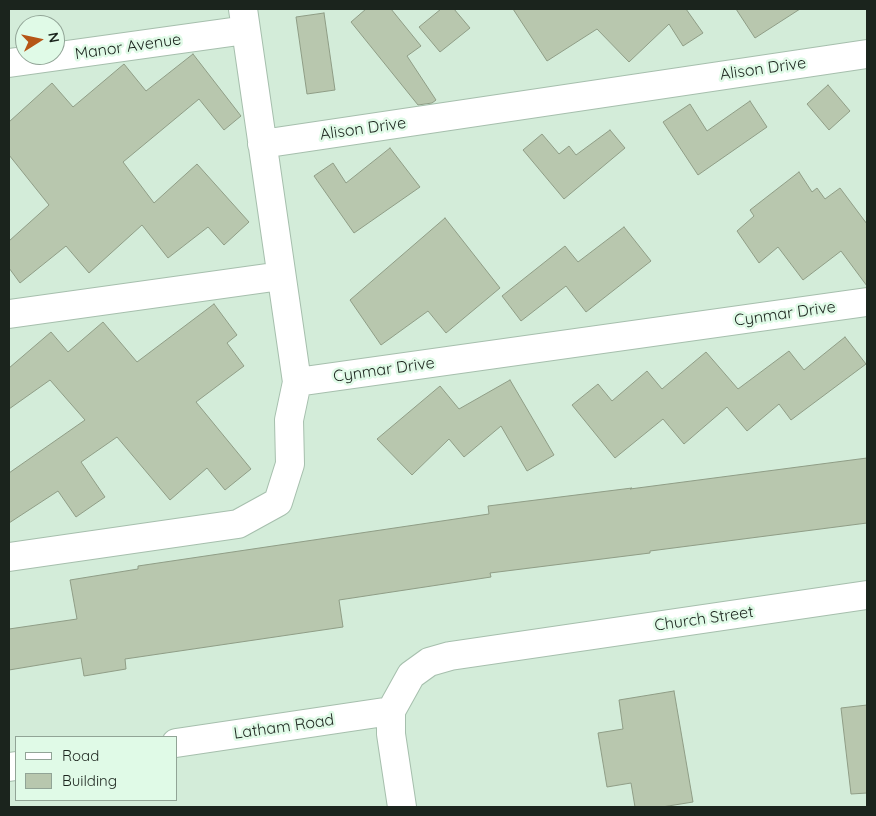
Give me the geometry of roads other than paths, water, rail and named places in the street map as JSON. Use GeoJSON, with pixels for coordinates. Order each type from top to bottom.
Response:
{"type":"FeatureCollection","features":[{"type":"Feature","properties":{"kind":"street","name":"Manor Avenue"},"geometry":{"type":"LineString","coordinates":[[9,63],[245,19],[262,144]]}},
{"type":"Feature","properties":{"kind":"street","name":"Alison Drive"},"geometry":{"type":"LineString","coordinates":[[262,144],[867,54]]}},
{"type":"Feature","properties":{"kind":"street"},"geometry":{"type":"LineString","coordinates":[[9,557],[238,524],[278,502],[290,464],[289,420],[297,382],[262,144]]}},
{"type":"Feature","properties":{"kind":"street"},"geometry":{"type":"LineString","coordinates":[[9,314],[281,276]]}},
{"type":"Feature","properties":{"kind":"street","name":"Cynmar Drive"},"geometry":{"type":"LineString","coordinates":[[297,382],[867,302]]}},
{"type":"Feature","properties":{"kind":"street","name":"Church Street"},"geometry":{"type":"LineString","coordinates":[[391,711],[411,675],[429,662],[450,656],[867,596]]}},
{"type":"Feature","properties":{"kind":"street"},"geometry":{"type":"LineString","coordinates":[[391,711],[391,734],[402,807]]}},
{"type":"Feature","properties":{"kind":"street","name":"Latham Road"},"geometry":{"type":"LineString","coordinates":[[178,742],[391,711]]}}]}
